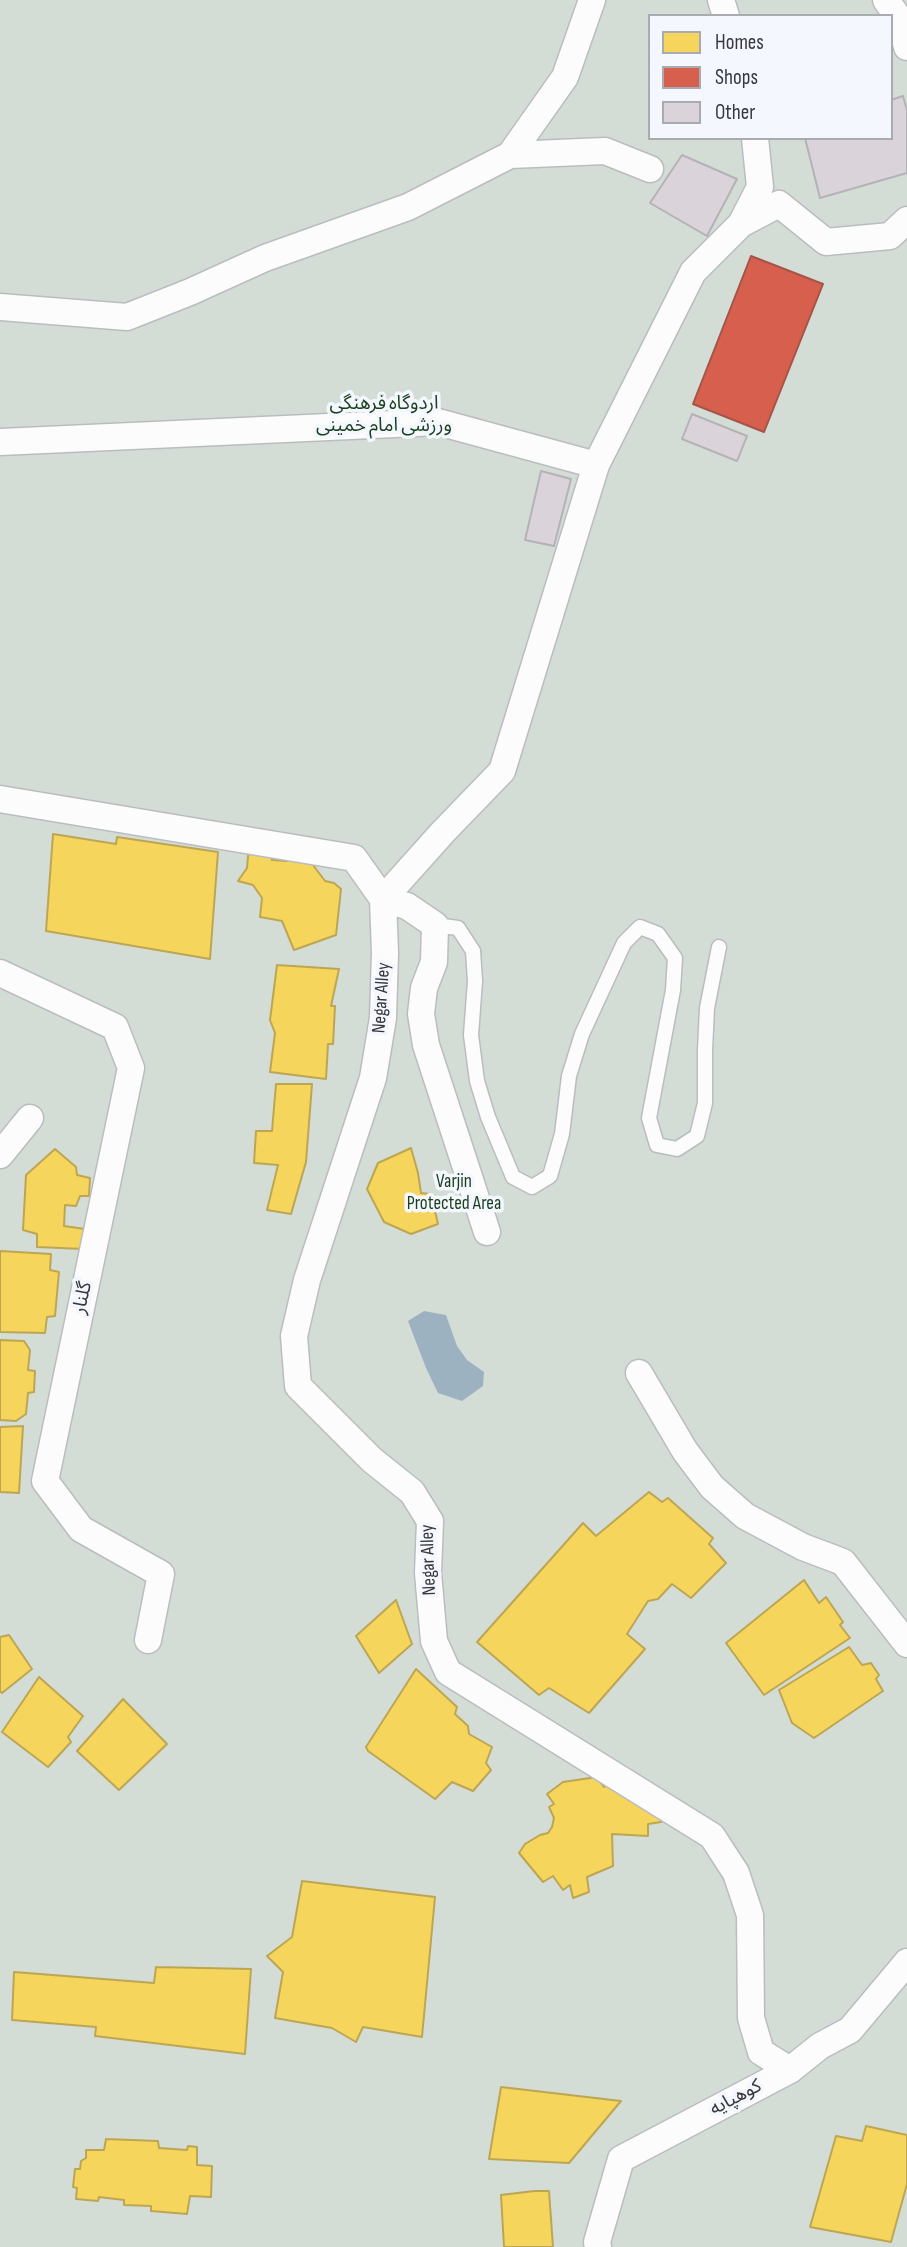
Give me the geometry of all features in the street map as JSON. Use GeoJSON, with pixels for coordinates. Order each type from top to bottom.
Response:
{"type":"FeatureCollection","features":[{"type":"Feature","properties":{"kind":"street"},"geometry":{"type":"LineString","coordinates":[[510,155],[565,77],[592,0]]}},
{"type":"Feature","properties":{"kind":"street"},"geometry":{"type":"LineString","coordinates":[[886,0],[901,20],[907,47]]}},
{"type":"Feature","properties":{"kind":"street"},"geometry":{"type":"LineString","coordinates":[[741,224],[760,187],[755,140]]}},
{"type":"Feature","properties":{"kind":"street"},"geometry":{"type":"LineString","coordinates":[[0,307],[127,317],[265,258],[408,207],[510,155],[605,151],[650,169]]}},
{"type":"Feature","properties":{"kind":"street"},"geometry":{"type":"LineString","coordinates":[[383,899],[502,771],[596,465],[693,272],[741,224],[779,204],[826,242],[891,236],[907,220]]}},
{"type":"Feature","properties":{"kind":"street"},"geometry":{"type":"LineString","coordinates":[[0,442],[438,422],[596,465]]}},
{"type":"Feature","properties":{"kind":"street"},"geometry":{"type":"LineString","coordinates":[[0,799],[354,858],[383,899],[407,906],[435,925]]}},
{"type":"Feature","properties":{"kind":"street","name":"Negar Alley"},"geometry":{"type":"LineString","coordinates":[[383,899],[386,953],[383,1018],[373,1078],[307,1280],[294,1336],[298,1386],[372,1460],[412,1492],[430,1521],[428,1573],[434,1641],[448,1672],[712,1836],[737,1873],[750,1915],[751,2018],[761,2052],[790,2070]]}},
{"type":"Feature","properties":{"kind":"street","name":"Negar Alley"},"geometry":{"type":"LineString","coordinates":[[435,925],[434,962],[424,988],[421,1014],[426,1045],[487,1232]]}},
{"type":"Feature","properties":{"kind":"street","name":"گلنار"},"geometry":{"type":"LineString","coordinates":[[0,974],[115,1027],[131,1068],[45,1481],[80,1529],[161,1574],[148,1640]]}},
{"type":"Feature","properties":{"kind":"street"},"geometry":{"type":"LineString","coordinates":[[0,1154],[30,1118]]}},
{"type":"Feature","properties":{"kind":"street"},"geometry":{"type":"LineString","coordinates":[[639,1373],[685,1451],[712,1487],[745,1516],[803,1547],[844,1562],[907,1644]]}},
{"type":"Feature","properties":{"kind":"street","name":"کوهپایه"},"geometry":{"type":"LineString","coordinates":[[598,2247],[597,2242],[621,2159],[790,2070],[820,2046],[850,2029],[907,1962]]}},
{"type":"Feature","properties":{"kind":"lane"},"geometry":{"type":"LineString","coordinates":[[435,925],[458,928],[473,951],[475,981],[471,1035],[477,1081],[488,1117],[513,1177],[532,1187],[550,1176],[562,1134],[569,1076],[582,1034],[624,943],[640,927],[659,934],[675,958],[673,989],[649,1118],[657,1145],[677,1149],[697,1136],[705,1104],[707,1008],[719,947]]}},
{"type":"Feature","properties":{"kind":"green space","name":"Varjin Protected Area"},"geometry":{"type":"Polygon","coordinates":[[[0,0],[907,0],[907,2247],[0,2247],[0,0]]]}},
{"type":"Feature","properties":{"kind":"water"},"geometry":{"type":"Polygon","coordinates":[[[424,1311],[446,1315],[457,1346],[467,1360],[484,1372],[483,1386],[462,1401],[438,1393],[426,1368],[408,1321],[424,1311]]]}},
{"type":"Feature","properties":{"kind":"building: Homes"},"geometry":{"type":"Polygon","coordinates":[[[53,834],[116,844],[117,837],[218,852],[210,959],[46,931],[53,834]]]}},
{"type":"Feature","properties":{"kind":"building: Homes"},"geometry":{"type":"Polygon","coordinates":[[[249,845],[266,848],[272,860],[286,861],[298,857],[310,861],[325,881],[334,883],[341,889],[336,935],[294,950],[282,921],[260,917],[262,898],[253,885],[238,881],[247,868],[249,845]]]}},
{"type":"Feature","properties":{"kind":"building: Homes"},"geometry":{"type":"Polygon","coordinates":[[[277,965],[339,969],[331,1006],[335,1006],[333,1044],[328,1044],[326,1079],[270,1072],[275,1033],[270,1020],[277,965]]]}},
{"type":"Feature","properties":{"kind":"building: Homes"},"geometry":{"type":"Polygon","coordinates":[[[276,1084],[312,1084],[306,1162],[291,1214],[267,1210],[278,1165],[254,1163],[256,1131],[272,1131],[276,1084]]]}},
{"type":"Feature","properties":{"kind":"building: Homes"},"geometry":{"type":"Polygon","coordinates":[[[411,1148],[421,1193],[431,1194],[438,1224],[411,1234],[384,1222],[367,1189],[378,1163],[411,1148]]]}},
{"type":"Feature","properties":{"kind":"building: Homes"},"geometry":{"type":"Polygon","coordinates":[[[55,1149],[76,1167],[77,1175],[90,1178],[89,1196],[80,1196],[76,1206],[65,1205],[64,1226],[85,1229],[83,1249],[37,1247],[37,1234],[23,1230],[26,1175],[55,1149]]]}},
{"type":"Feature","properties":{"kind":"building: Homes"},"geometry":{"type":"Polygon","coordinates":[[[0,1251],[51,1254],[50,1270],[59,1272],[55,1316],[47,1317],[45,1333],[0,1332],[0,1251]]]}},
{"type":"Feature","properties":{"kind":"building: Homes"},"geometry":{"type":"Polygon","coordinates":[[[0,1340],[24,1341],[30,1350],[28,1370],[35,1371],[34,1392],[28,1393],[26,1414],[16,1421],[0,1420],[0,1340]]]}},
{"type":"Feature","properties":{"kind":"building: Homes"},"geometry":{"type":"Polygon","coordinates":[[[23,1426],[19,1493],[0,1492],[0,1427],[23,1426]]]}},
{"type":"Feature","properties":{"kind":"building: Homes"},"geometry":{"type":"Polygon","coordinates":[[[649,1492],[662,1502],[668,1498],[713,1538],[709,1544],[726,1563],[691,1598],[672,1584],[658,1599],[648,1601],[627,1634],[645,1649],[589,1713],[549,1688],[539,1695],[477,1642],[583,1523],[596,1536],[649,1492]]]}},
{"type":"Feature","properties":{"kind":"building: Homes"},"geometry":{"type":"Polygon","coordinates":[[[804,1580],[819,1603],[826,1597],[850,1638],[764,1695],[726,1643],[804,1580]]]}},
{"type":"Feature","properties":{"kind":"building: Homes"},"geometry":{"type":"Polygon","coordinates":[[[396,1600],[412,1644],[379,1673],[356,1636],[396,1600]]]}},
{"type":"Feature","properties":{"kind":"building: Homes"},"geometry":{"type":"Polygon","coordinates":[[[9,1635],[32,1669],[2,1693],[0,1637],[9,1635]]]}},
{"type":"Feature","properties":{"kind":"building: Homes"},"geometry":{"type":"Polygon","coordinates":[[[849,1647],[862,1665],[871,1663],[879,1675],[876,1679],[883,1691],[814,1738],[792,1723],[779,1690],[849,1647]]]}},
{"type":"Feature","properties":{"kind":"building: Homes"},"geometry":{"type":"Polygon","coordinates":[[[416,1669],[457,1707],[455,1714],[468,1726],[469,1734],[492,1747],[486,1763],[491,1770],[473,1791],[452,1782],[435,1799],[366,1747],[416,1669]]]}},
{"type":"Feature","properties":{"kind":"building: Homes"},"geometry":{"type":"Polygon","coordinates":[[[39,1677],[83,1716],[68,1737],[71,1742],[48,1767],[2,1732],[39,1677]]]}},
{"type":"Feature","properties":{"kind":"building: Homes"},"geometry":{"type":"Polygon","coordinates":[[[123,1699],[167,1744],[119,1790],[77,1751],[123,1699]]]}},
{"type":"Feature","properties":{"kind":"building: Homes"},"geometry":{"type":"Polygon","coordinates":[[[597,1777],[604,1787],[613,1779],[669,1815],[661,1822],[648,1824],[648,1836],[612,1834],[613,1866],[587,1877],[589,1892],[573,1898],[570,1885],[563,1890],[553,1876],[543,1882],[519,1853],[525,1844],[548,1833],[552,1827],[554,1818],[549,1807],[554,1804],[547,1794],[563,1782],[597,1777]]]}},
{"type":"Feature","properties":{"kind":"building: Homes"},"geometry":{"type":"Polygon","coordinates":[[[302,1881],[435,1897],[422,2037],[363,2027],[356,2042],[332,2028],[275,2018],[283,1972],[267,1956],[292,1937],[302,1881]]]}},
{"type":"Feature","properties":{"kind":"building: Homes"},"geometry":{"type":"Polygon","coordinates":[[[156,1967],[251,1969],[245,2054],[95,2036],[96,2027],[12,2020],[14,1972],[154,1983],[156,1967]]]}},
{"type":"Feature","properties":{"kind":"building: Homes"},"geometry":{"type":"Polygon","coordinates":[[[501,2087],[621,2101],[569,2163],[489,2159],[501,2087]]]}},
{"type":"Feature","properties":{"kind":"building: Homes"},"geometry":{"type":"Polygon","coordinates":[[[866,2126],[907,2135],[907,2184],[891,2242],[810,2227],[836,2136],[862,2141],[866,2126]]]}},
{"type":"Feature","properties":{"kind":"building: Homes"},"geometry":{"type":"Polygon","coordinates":[[[106,2139],[158,2141],[159,2148],[187,2150],[188,2146],[197,2147],[197,2165],[212,2166],[211,2197],[190,2196],[187,2214],[151,2211],[151,2206],[124,2205],[124,2200],[99,2197],[98,2201],[76,2199],[77,2188],[73,2187],[75,2169],[80,2169],[81,2161],[86,2158],[86,2150],[104,2150],[106,2139]]]}},
{"type":"Feature","properties":{"kind":"building: Homes"},"geometry":{"type":"Polygon","coordinates":[[[549,2191],[553,2247],[504,2247],[501,2195],[549,2191]]]}},
{"type":"Feature","properties":{"kind":"building: Shops"},"geometry":{"type":"Polygon","coordinates":[[[751,256],[823,284],[764,432],[693,404],[751,256]]]}},
{"type":"Feature","properties":{"kind":"building: Other"},"geometry":{"type":"Polygon","coordinates":[[[903,96],[907,110],[907,173],[820,198],[806,140],[893,140],[893,99],[903,96]]]}},
{"type":"Feature","properties":{"kind":"building: Other"},"geometry":{"type":"Polygon","coordinates":[[[682,155],[737,179],[707,236],[650,203],[682,155]]]}},
{"type":"Feature","properties":{"kind":"building: Other"},"geometry":{"type":"Polygon","coordinates":[[[692,414],[747,436],[737,461],[682,439],[692,414]]]}},
{"type":"Feature","properties":{"kind":"building: Other"},"geometry":{"type":"Polygon","coordinates":[[[541,471],[571,479],[554,546],[525,540],[541,471]]]}},
{"type":"Feature","properties":{"kind":"park label","name":"اردوگاه فرهنگی ورزشی امام خمینی"},"geometry":{"type":"Point","coordinates":[384,415]}}]}
